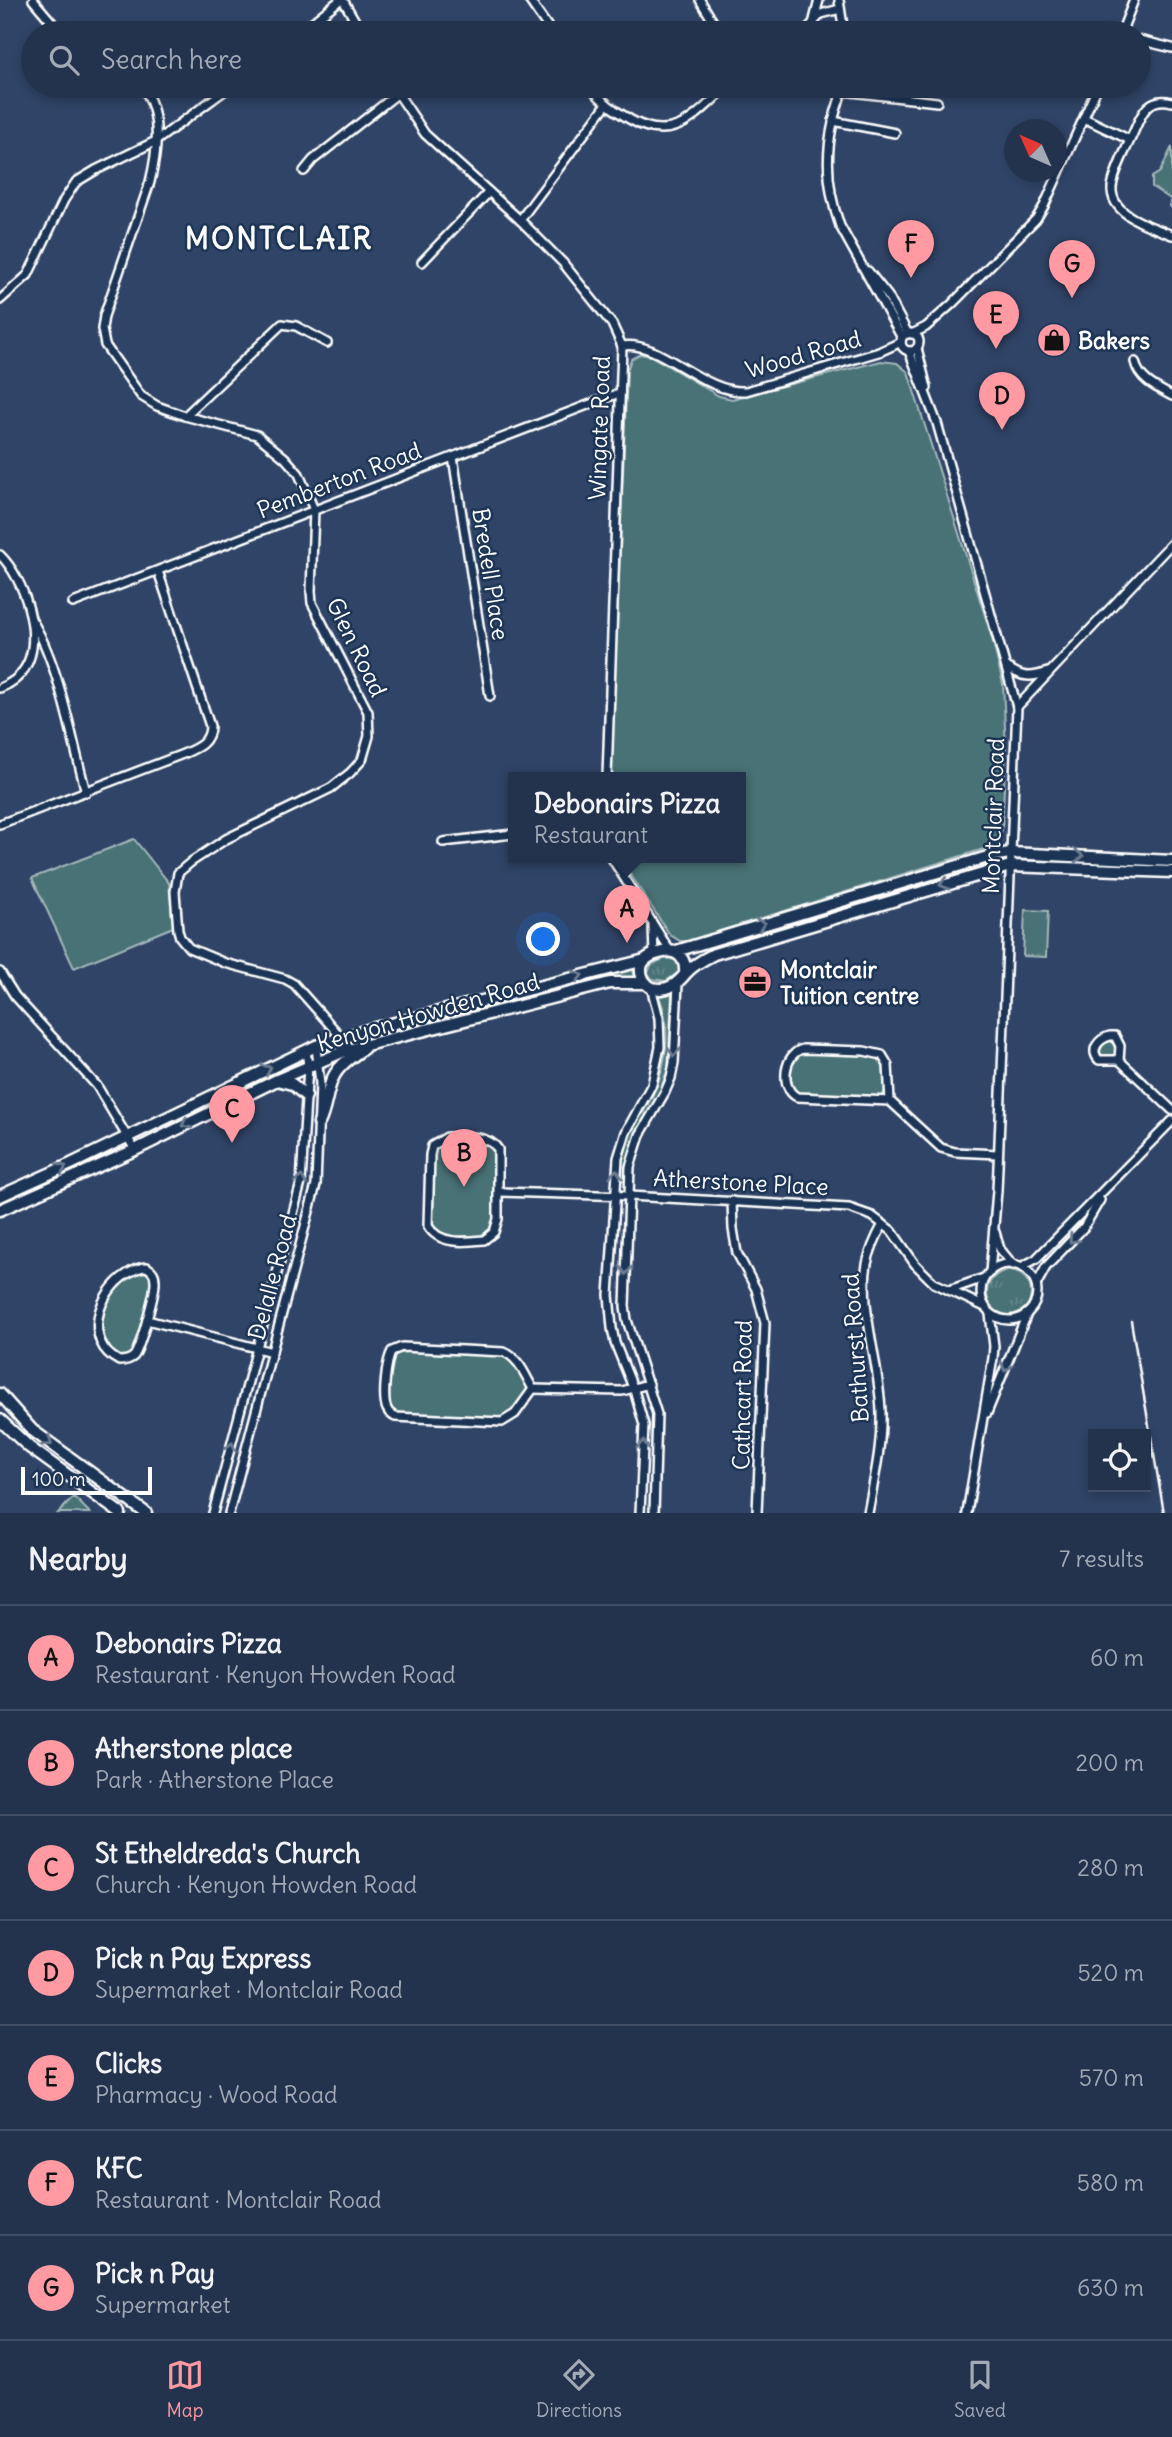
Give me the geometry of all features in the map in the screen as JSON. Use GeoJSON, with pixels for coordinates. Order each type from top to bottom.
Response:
{"type":"FeatureCollection","features":[{"type":"Feature","properties":{"kind":"street"},"geometry":{"type":"LineString","coordinates":[[33,0],[51,21]]}},
{"type":"Feature","properties":{"kind":"street"},"geometry":{"type":"LineString","coordinates":[[315,21],[342,0],[355,21]]}},
{"type":"Feature","properties":{"kind":"street"},"geometry":{"type":"LineString","coordinates":[[529,0],[544,21]]}},
{"type":"Feature","properties":{"kind":"street"},"geometry":{"type":"LineString","coordinates":[[700,0],[713,21]]}},
{"type":"Feature","properties":{"kind":"street"},"geometry":{"type":"LineString","coordinates":[[814,21],[818,0]]}},
{"type":"Feature","properties":{"kind":"street"},"geometry":{"type":"LineString","coordinates":[[1126,21],[1135,0]]}},
{"type":"Feature","properties":{"kind":"street"},"geometry":{"type":"LineString","coordinates":[[814,21],[839,4]]}},
{"type":"Feature","properties":{"kind":"street"},"geometry":{"type":"LineString","coordinates":[[1151,43],[1172,48]]}},
{"type":"Feature","properties":{"kind":"street","name":"Glen Road"},"geometry":{"type":"LineString","coordinates":[[149,98],[155,113],[156,141],[149,182],[104,316],[103,338],[110,354],[141,396],[157,406],[185,416],[262,438],[299,474],[314,510],[311,597],[368,712],[369,736],[357,766],[331,788],[226,839],[182,869],[176,881],[180,937],[195,951],[294,984],[341,1037],[347,1055]]}},
{"type":"Feature","properties":{"kind":"street"},"geometry":{"type":"LineString","coordinates":[[0,300],[28,275],[64,200],[76,182],[156,141],[215,98]]}},
{"type":"Feature","properties":{"kind":"street"},"geometry":{"type":"LineString","coordinates":[[304,171],[313,160],[392,98]]}},
{"type":"Feature","properties":{"kind":"street","name":"Wingate Road"},"geometry":{"type":"LineString","coordinates":[[400,98],[425,134],[520,220],[571,274],[611,324],[622,346],[607,772]]}},
{"type":"Feature","properties":{"kind":"street"},"geometry":{"type":"LineString","coordinates":[[600,98],[606,105],[644,127],[657,130],[670,130],[691,118],[714,98]]}},
{"type":"Feature","properties":{"kind":"street","name":"Montclair Road"},"geometry":{"type":"LineString","coordinates":[[840,98],[829,142],[834,209],[840,226],[874,289],[906,341],[933,414],[1017,707],[995,1231],[987,1275]]}},
{"type":"Feature","properties":{"kind":"street"},"geometry":{"type":"LineString","coordinates":[[910,98],[937,102]]}},
{"type":"Feature","properties":{"kind":"street","name":"Wood Road"},"geometry":{"type":"LineString","coordinates":[[622,346],[637,345],[734,392],[746,391],[879,352],[906,341],[926,327],[1017,241],[1036,219],[1093,98]]}},
{"type":"Feature","properties":{"kind":"street"},"geometry":{"type":"LineString","coordinates":[[1172,102],[1158,100],[1148,106],[1130,140],[1112,186],[1115,200],[1125,213],[1172,235]]}},
{"type":"Feature","properties":{"kind":"street"},"geometry":{"type":"LineString","coordinates":[[520,220],[606,105]]}},
{"type":"Feature","properties":{"kind":"street"},"geometry":{"type":"LineString","coordinates":[[1084,118],[1130,140]]}},
{"type":"Feature","properties":{"kind":"street"},"geometry":{"type":"LineString","coordinates":[[833,121],[895,133]]}},
{"type":"Feature","properties":{"kind":"street"},"geometry":{"type":"LineString","coordinates":[[422,262],[489,192]]}},
{"type":"Feature","properties":{"kind":"street"},"geometry":{"type":"LineString","coordinates":[[185,416],[282,324],[296,326],[327,343]]}},
{"type":"Feature","properties":{"kind":"street","name":"Wood Road"},"geometry":{"type":"LineString","coordinates":[[918,344],[926,327]]}},
{"type":"Feature","properties":{"kind":"street"},"geometry":{"type":"LineString","coordinates":[[906,341],[918,344]]}},
{"type":"Feature","properties":{"kind":"street","name":"Montclair Road"},"geometry":{"type":"LineString","coordinates":[[906,341],[918,344],[933,414]]}},
{"type":"Feature","properties":{"kind":"street"},"geometry":{"type":"LineString","coordinates":[[1135,362],[1145,380],[1172,396]]}},
{"type":"Feature","properties":{"kind":"street","name":"Pemberton Road"},"geometry":{"type":"LineString","coordinates":[[73,603],[619,393]]}},
{"type":"Feature","properties":{"kind":"street","name":"Bredell Place"},"geometry":{"type":"LineString","coordinates":[[453,457],[490,696]]}},
{"type":"Feature","properties":{"kind":"street"},"geometry":{"type":"LineString","coordinates":[[1017,707],[1172,543]]}},
{"type":"Feature","properties":{"kind":"street"},"geometry":{"type":"LineString","coordinates":[[0,555],[17,577],[31,620],[41,634],[86,792]]}},
{"type":"Feature","properties":{"kind":"street"},"geometry":{"type":"LineString","coordinates":[[0,824],[195,749],[203,744],[210,733],[211,726],[158,571]]}},
{"type":"Feature","properties":{"kind":"street"},"geometry":{"type":"LineString","coordinates":[[0,688],[20,675],[27,663],[30,654],[31,620]]}},
{"type":"Feature","properties":{"kind":"street"},"geometry":{"type":"LineString","coordinates":[[1007,667],[1021,676],[1032,678],[1048,672]]}},
{"type":"Feature","properties":{"kind":"street"},"geometry":{"type":"LineString","coordinates":[[443,842],[508,835]]}},
{"type":"Feature","properties":{"kind":"street"},"geometry":{"type":"LineString","coordinates":[[640,1513],[644,1424],[615,1343],[610,1311],[615,1195],[621,1144],[646,1098],[657,1064],[661,1026],[641,970],[645,960],[654,954],[991,856],[1010,853],[1172,872]]}},
{"type":"Feature","properties":{"kind":"street"},"geometry":{"type":"LineString","coordinates":[[654,1513],[657,1414],[625,1306],[629,1196],[633,1154],[640,1135],[665,1093],[674,1063],[678,984],[685,974],[706,958],[726,950],[1010,866],[1172,861]]}},
{"type":"Feature","properties":{"kind":"street"},"geometry":{"type":"LineString","coordinates":[[615,863],[653,926],[671,951],[684,961],[685,974]]}},
{"type":"Feature","properties":{"kind":"street"},"geometry":{"type":"LineString","coordinates":[[813,908],[817,922]]}},
{"type":"Feature","properties":{"kind":"street"},"geometry":{"type":"LineString","coordinates":[[653,926],[654,954]]}},
{"type":"Feature","properties":{"kind":"street"},"geometry":{"type":"LineString","coordinates":[[722,936],[726,950]]}},
{"type":"Feature","properties":{"kind":"street","name":"Kenyon Howden Road"},"geometry":{"type":"LineString","coordinates":[[0,1196],[311,1048],[341,1037],[645,960]]}},
{"type":"Feature","properties":{"kind":"street"},"geometry":{"type":"LineString","coordinates":[[0,972],[15,996],[97,1086],[135,1150]]}},
{"type":"Feature","properties":{"kind":"street","name":"Kenyon Howden Road"},"geometry":{"type":"LineString","coordinates":[[0,1210],[135,1150],[277,1080],[367,1045],[610,983],[648,985]]}},
{"type":"Feature","properties":{"kind":"street"},"geometry":{"type":"LineString","coordinates":[[648,985],[660,989],[678,984]]}},
{"type":"Feature","properties":{"kind":"street","name":"Delalle Road"},"geometry":{"type":"LineString","coordinates":[[229,1513],[316,1185],[319,1123],[311,1048]]}},
{"type":"Feature","properties":{"kind":"street"},"geometry":{"type":"LineString","coordinates":[[890,1101],[888,1065],[882,1055],[864,1051],[803,1049],[791,1055],[786,1081],[788,1091],[792,1095],[804,1099],[890,1101],[942,1148],[955,1152],[998,1154]]}},
{"type":"Feature","properties":{"kind":"street"},"geometry":{"type":"LineString","coordinates":[[319,1123],[325,1112],[333,1078],[347,1055]]}},
{"type":"Feature","properties":{"kind":"street"},"geometry":{"type":"LineString","coordinates":[[1119,1060],[1172,1110]]}},
{"type":"Feature","properties":{"kind":"street","name":"Delalle Road"},"geometry":{"type":"LineString","coordinates":[[213,1513],[301,1183],[306,1096],[313,1064]]}},
{"type":"Feature","properties":{"kind":"street"},"geometry":{"type":"LineString","coordinates":[[277,1080],[292,1084],[306,1096]]}},
{"type":"Feature","properties":{"kind":"street"},"geometry":{"type":"LineString","coordinates":[[1017,1266],[1036,1259],[1172,1121]]}},
{"type":"Feature","properties":{"kind":"street"},"geometry":{"type":"LineString","coordinates":[[447,1137],[492,1142],[499,1154],[499,1192],[496,1227],[490,1236],[476,1241],[445,1240],[436,1236],[429,1230],[428,1223],[432,1146],[447,1137]]}},
{"type":"Feature","properties":{"kind":"street"},"geometry":{"type":"LineString","coordinates":[[984,1420],[1027,1314],[1036,1300],[1036,1284],[1046,1267],[1084,1227],[1105,1191]]}},
{"type":"Feature","properties":{"kind":"street","name":"Atherstone Place"},"geometry":{"type":"LineString","coordinates":[[499,1192],[615,1195],[849,1208],[861,1211],[883,1224],[899,1239],[924,1274],[948,1290],[985,1307]]}},
{"type":"Feature","properties":{"kind":"street","name":"Cathcart Road"},"geometry":{"type":"LineString","coordinates":[[732,1201],[737,1253],[756,1289],[765,1323],[757,1513]]}},
{"type":"Feature","properties":{"kind":"street","name":"Bathurst Road"},"geometry":{"type":"LineString","coordinates":[[868,1513],[879,1453],[881,1412],[880,1385],[865,1283],[871,1249],[883,1224]]}},
{"type":"Feature","properties":{"kind":"street","name":"Montclair Road"},"geometry":{"type":"LineString","coordinates":[[995,1231],[1000,1249],[1017,1266]]}},
{"type":"Feature","properties":{"kind":"street"},"geometry":{"type":"LineString","coordinates":[[948,1290],[1005,1265],[1017,1266],[1027,1271],[1036,1284]]}},
{"type":"Feature","properties":{"kind":"street"},"geometry":{"type":"LineString","coordinates":[[142,1267],[151,1270],[156,1284],[146,1320],[135,1355],[124,1362],[110,1355],[101,1342],[98,1328],[101,1302],[115,1283],[142,1267]]}},
{"type":"Feature","properties":{"kind":"street"},"geometry":{"type":"LineString","coordinates":[[967,1513],[994,1346],[990,1314],[981,1293],[987,1275]]}},
{"type":"Feature","properties":{"kind":"street"},"geometry":{"type":"LineString","coordinates":[[990,1314],[1013,1320],[1027,1314]]}},
{"type":"Feature","properties":{"kind":"street"},"geometry":{"type":"LineString","coordinates":[[146,1320],[272,1352]]}},
{"type":"Feature","properties":{"kind":"street"},"geometry":{"type":"LineString","coordinates":[[402,1347],[504,1352],[510,1354],[519,1364],[533,1389],[515,1414],[502,1422],[400,1418],[389,1412],[386,1403],[388,1360],[392,1351],[402,1347]]}},
{"type":"Feature","properties":{"kind":"street"},"geometry":{"type":"LineString","coordinates":[[533,1389],[600,1392],[634,1390],[649,1384]]}},
{"type":"Feature","properties":{"kind":"street"},"geometry":{"type":"LineString","coordinates":[[0,1394],[13,1412],[32,1430],[146,1513]]}},
{"type":"Feature","properties":{"kind":"street"},"geometry":{"type":"LineString","coordinates":[[0,1420],[29,1447],[120,1513]]}},
{"type":"Feature","properties":{"kind":"street"},"geometry":{"type":"LineString","coordinates":[[641,1488],[656,1488]]}},
{"type":"Feature","properties":{"kind":"green space"},"geometry":{"type":"Polygon","coordinates":[[[1172,147],[1172,200],[1152,187],[1152,177],[1160,172],[1172,147]]]}},
{"type":"Feature","properties":{"kind":"green space"},"geometry":{"type":"Polygon","coordinates":[[[640,354],[651,356],[719,396],[732,399],[881,361],[897,363],[908,372],[992,638],[1003,684],[1006,749],[1002,830],[995,843],[987,848],[688,941],[680,941],[670,935],[623,863],[746,863],[746,772],[611,772],[627,371],[631,359],[640,354]]]}},
{"type":"Feature","properties":{"kind":"green space"},"geometry":{"type":"Polygon","coordinates":[[[134,839],[169,883],[173,927],[74,968],[32,878],[134,839]]]}},
{"type":"Feature","properties":{"kind":"green space"},"geometry":{"type":"Polygon","coordinates":[[[1025,910],[1048,911],[1046,957],[1023,956],[1025,910]]]}},
{"type":"Feature","properties":{"kind":"green space"},"geometry":{"type":"Polygon","coordinates":[[[799,918],[808,920],[743,941],[739,939],[799,918]]]}},
{"type":"Feature","properties":{"kind":"green space"},"geometry":{"type":"Polygon","coordinates":[[[665,958],[676,960],[680,965],[679,972],[666,981],[652,979],[648,973],[651,965],[665,958]]]}},
{"type":"Feature","properties":{"kind":"green space"},"geometry":{"type":"Polygon","coordinates":[[[633,969],[634,978],[609,978],[359,1043],[356,1041],[356,1038],[633,969]]]}},
{"type":"Feature","properties":{"kind":"green space"},"geometry":{"type":"Polygon","coordinates":[[[672,994],[668,1068],[659,1094],[634,1138],[625,1180],[621,1181],[621,1157],[654,1092],[665,1056],[665,1019],[659,996],[672,994]]]}},
{"type":"Feature","properties":{"kind":"green space"},"geometry":{"type":"Polygon","coordinates":[[[1111,1041],[1116,1049],[1116,1058],[1104,1057],[1100,1052],[1103,1043],[1111,1041]]]}},
{"type":"Feature","properties":{"kind":"green space"},"geometry":{"type":"Polygon","coordinates":[[[800,1052],[873,1055],[882,1063],[886,1074],[884,1093],[881,1098],[807,1096],[794,1093],[789,1085],[793,1057],[800,1052]]]}},
{"type":"Feature","properties":{"kind":"green space"},"geometry":{"type":"Polygon","coordinates":[[[444,1143],[484,1144],[495,1149],[493,1228],[486,1236],[442,1236],[432,1226],[434,1153],[436,1148],[444,1143]]]}},
{"type":"Feature","properties":{"kind":"green space"},"geometry":{"type":"Polygon","coordinates":[[[1009,1271],[1025,1277],[1031,1293],[1025,1309],[1009,1315],[993,1309],[987,1293],[993,1277],[1009,1271]]]}},
{"type":"Feature","properties":{"kind":"green space"},"geometry":{"type":"Polygon","coordinates":[[[145,1272],[153,1279],[152,1290],[132,1353],[122,1359],[111,1349],[104,1337],[104,1308],[119,1283],[130,1275],[145,1272]]]}},
{"type":"Feature","properties":{"kind":"green space"},"geometry":{"type":"Polygon","coordinates":[[[409,1351],[502,1355],[519,1370],[527,1390],[512,1413],[501,1420],[400,1415],[389,1403],[391,1361],[397,1354],[409,1351]]]}},
{"type":"Feature","properties":{"kind":"green space"},"geometry":{"type":"Polygon","coordinates":[[[74,1497],[90,1513],[58,1513],[74,1497]]]}},
{"type":"Feature","properties":{"kind":"railway"},"geometry":{"type":"LineString","coordinates":[[1131,1321],[1164,1513]]}},
{"type":"Feature","properties":{"kind":"place","name":"KFC"},"geometry":{"type":"Point","coordinates":[911,278]}},
{"type":"Feature","properties":{"kind":"place","name":"Pick n Pay"},"geometry":{"type":"Point","coordinates":[1072,298]}},
{"type":"Feature","properties":{"kind":"place","name":"Bakers"},"geometry":{"type":"Point","coordinates":[1054,340]}},
{"type":"Feature","properties":{"kind":"place","name":"Clicks"},"geometry":{"type":"Point","coordinates":[996,349]}},
{"type":"Feature","properties":{"kind":"place","name":"Pick n Pay Express"},"geometry":{"type":"Point","coordinates":[1002,430]}},
{"type":"Feature","properties":{"kind":"place","name":"Debonairs Pizza"},"geometry":{"type":"Point","coordinates":[627,943]}},
{"type":"Feature","properties":{"kind":"place","name":"Montclair Tuition centre"},"geometry":{"type":"Point","coordinates":[755,982]}},
{"type":"Feature","properties":{"kind":"place","name":"St Etheldreda's Church"},"geometry":{"type":"Point","coordinates":[232,1143]}},
{"type":"Feature","properties":{"kind":"place","name":"Atherstone place"},"geometry":{"type":"Point","coordinates":[464,1187]}},
{"type":"Feature","properties":{"kind":"district","name":"MONTCLAIR"},"geometry":{"type":"Point","coordinates":[279,238]}}]}
